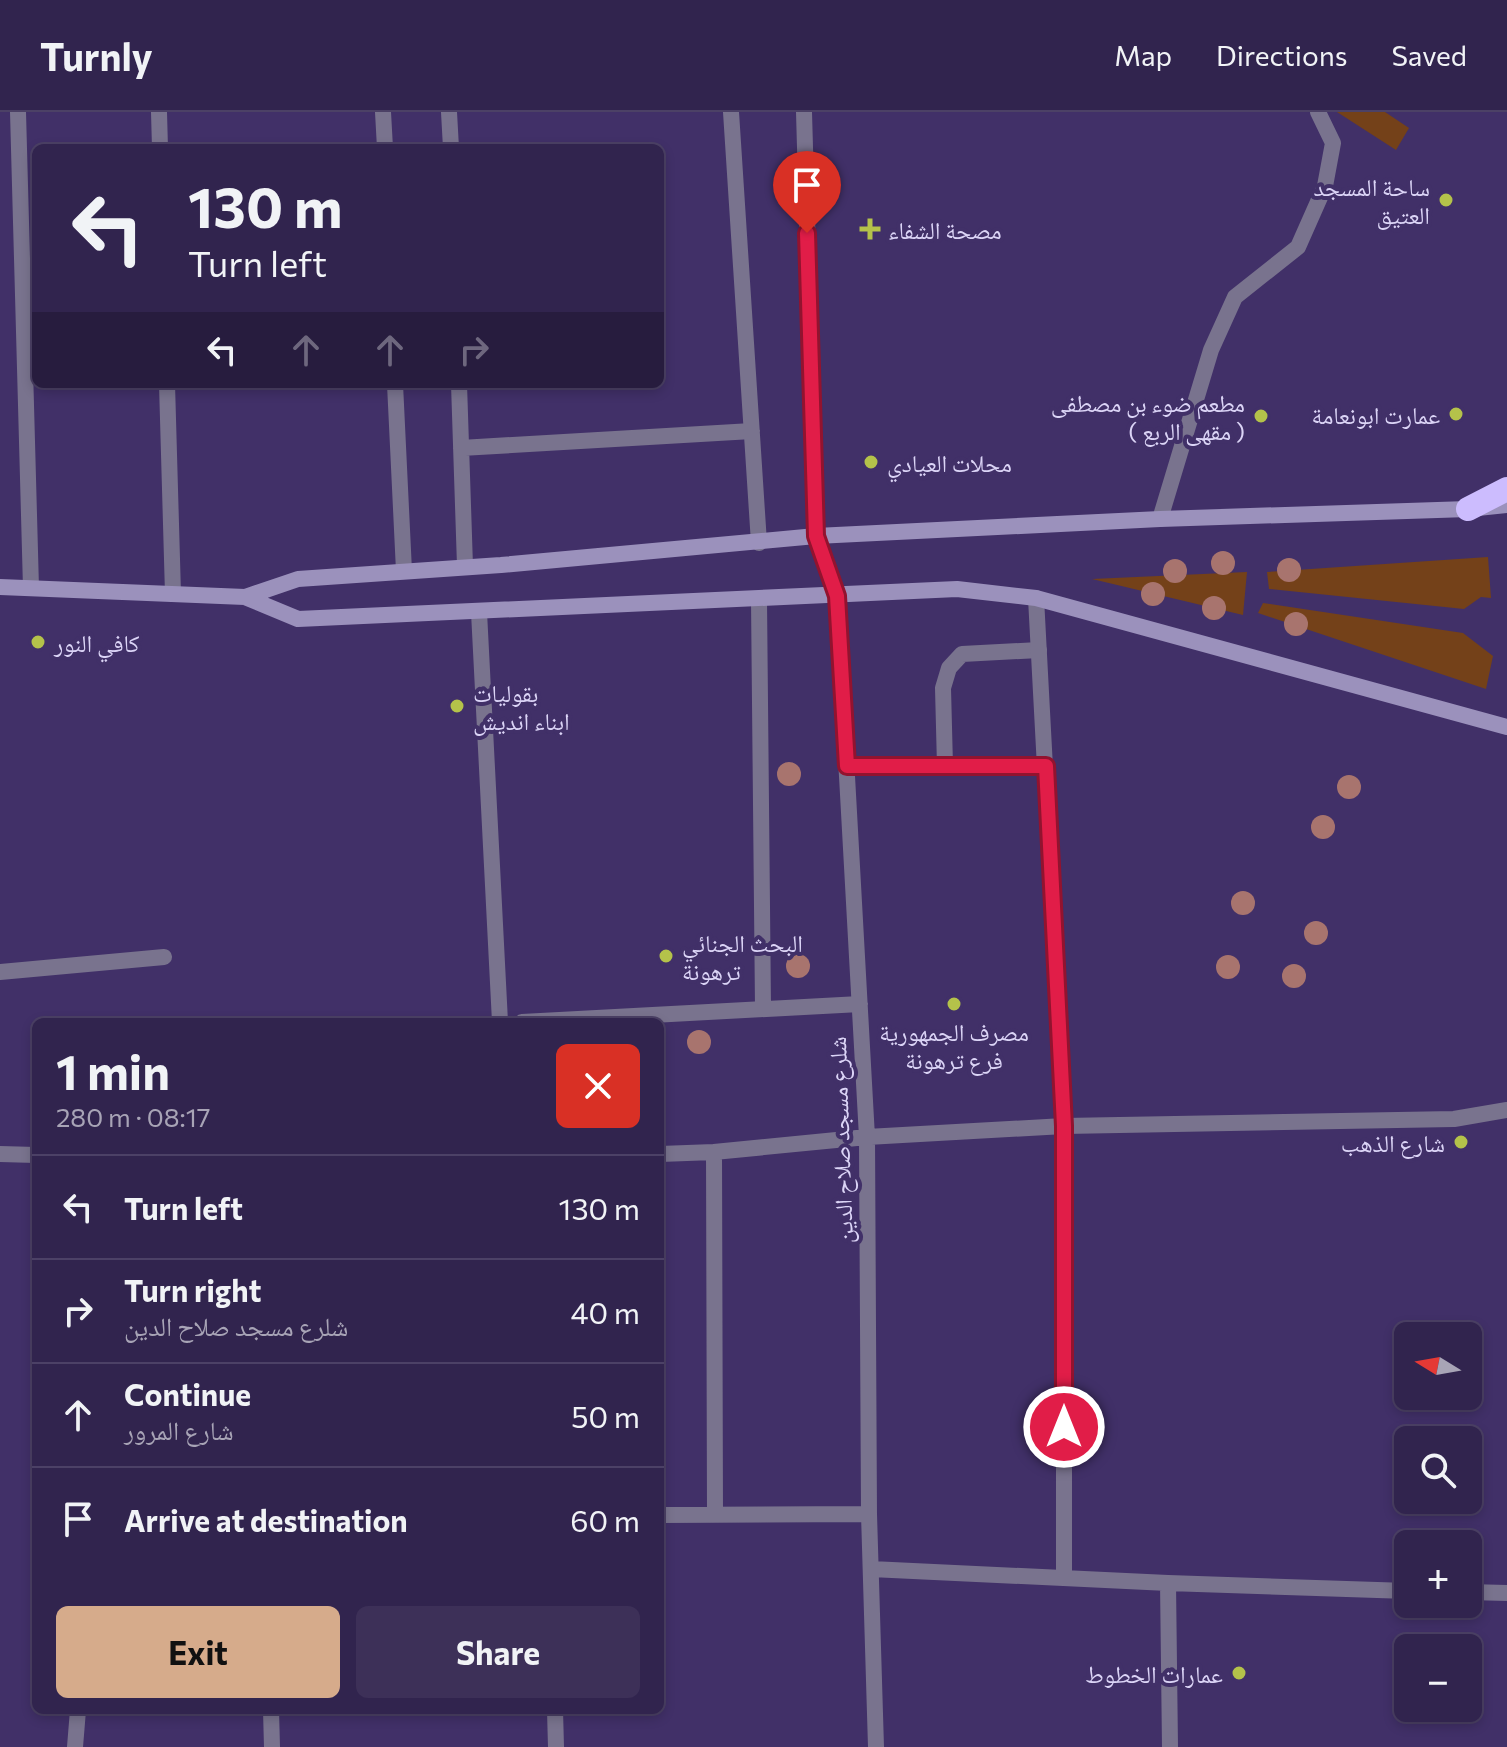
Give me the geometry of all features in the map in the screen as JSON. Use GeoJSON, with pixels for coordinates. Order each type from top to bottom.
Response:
{"type":"FeatureCollection","features":[{"type":"Feature","properties":{"kind":"highway"},"geometry":{"type":"LineString","coordinates":[[1468,509],[1507,489]]}},
{"type":"Feature","properties":{"kind":"street"},"geometry":{"type":"LineString","coordinates":[[18,112],[31,588]]}},
{"type":"Feature","properties":{"kind":"street"},"geometry":{"type":"LineString","coordinates":[[159,112],[160,144]]}},
{"type":"Feature","properties":{"kind":"street"},"geometry":{"type":"LineString","coordinates":[[383,112],[385,144]]}},
{"type":"Feature","properties":{"kind":"street"},"geometry":{"type":"LineString","coordinates":[[449,112],[451,144]]}},
{"type":"Feature","properties":{"kind":"street"},"geometry":{"type":"LineString","coordinates":[[731,112],[759,543]]}},
{"type":"Feature","properties":{"kind":"street","name":"شلرع مسجد صلاح الدين"},"geometry":{"type":"LineString","coordinates":[[804,112],[816,536],[837,596],[867,1137],[869,1514],[876,1747]]}},
{"type":"Feature","properties":{"kind":"street"},"geometry":{"type":"LineString","coordinates":[[1160,519],[1211,350],[1235,297],[1298,247],[1325,186],[1333,143],[1318,112]]}},
{"type":"Feature","properties":{"kind":"street"},"geometry":{"type":"LineString","coordinates":[[167,388],[173,594]]}},
{"type":"Feature","properties":{"kind":"street"},"geometry":{"type":"LineString","coordinates":[[395,388],[404,571]]}},
{"type":"Feature","properties":{"kind":"street"},"geometry":{"type":"LineString","coordinates":[[459,388],[465,566]]}},
{"type":"Feature","properties":{"kind":"street"},"geometry":{"type":"LineString","coordinates":[[461,448],[752,431]]}},
{"type":"Feature","properties":{"kind":"street"},"geometry":{"type":"LineString","coordinates":[[245,597],[298,579],[816,536],[1507,505]]}},
{"type":"Feature","properties":{"kind":"street"},"geometry":{"type":"LineString","coordinates":[[0,587],[245,597],[298,619],[957,589],[1036,598],[1507,727]]}},
{"type":"Feature","properties":{"kind":"street"},"geometry":{"type":"LineString","coordinates":[[1036,598],[1064,1126],[1064,1578]]}},
{"type":"Feature","properties":{"kind":"street"},"geometry":{"type":"LineString","coordinates":[[759,600],[763,1008]]}},
{"type":"Feature","properties":{"kind":"street"},"geometry":{"type":"LineString","coordinates":[[479,612],[500,1018]]}},
{"type":"Feature","properties":{"kind":"street"},"geometry":{"type":"LineString","coordinates":[[945,766],[943,688],[949,668],[962,654],[1039,650]]}},
{"type":"Feature","properties":{"kind":"street"},"geometry":{"type":"LineString","coordinates":[[847,766],[1046,766]]}},
{"type":"Feature","properties":{"kind":"street"},"geometry":{"type":"LineString","coordinates":[[0,972],[164,957]]}},
{"type":"Feature","properties":{"kind":"street"},"geometry":{"type":"LineString","coordinates":[[591,1018],[860,1004]]}},
{"type":"Feature","properties":{"kind":"street"},"geometry":{"type":"LineString","coordinates":[[664,1154],[867,1137],[1064,1126],[1454,1119],[1507,1110]]}},
{"type":"Feature","properties":{"kind":"street"},"geometry":{"type":"LineString","coordinates":[[714,1152],[715,1514]]}},
{"type":"Feature","properties":{"kind":"street"},"geometry":{"type":"LineString","coordinates":[[0,1154],[32,1155]]}},
{"type":"Feature","properties":{"kind":"street"},"geometry":{"type":"LineString","coordinates":[[664,1515],[869,1514]]}},
{"type":"Feature","properties":{"kind":"street"},"geometry":{"type":"LineString","coordinates":[[871,1569],[1394,1591]]}},
{"type":"Feature","properties":{"kind":"street"},"geometry":{"type":"LineString","coordinates":[[1168,1583],[1170,1747]]}},
{"type":"Feature","properties":{"kind":"street"},"geometry":{"type":"LineString","coordinates":[[1482,1592],[1507,1593]]}},
{"type":"Feature","properties":{"kind":"street"},"geometry":{"type":"LineString","coordinates":[[75,1747],[78,1714]]}},
{"type":"Feature","properties":{"kind":"street"},"geometry":{"type":"LineString","coordinates":[[271,1714],[272,1747]]}},
{"type":"Feature","properties":{"kind":"street"},"geometry":{"type":"LineString","coordinates":[[555,1714],[556,1747]]}},
{"type":"Feature","properties":{"kind":"shaded area"},"geometry":{"type":"Polygon","coordinates":[[[1337,112],[1385,112],[1409,128],[1396,150],[1337,112]]]}},
{"type":"Feature","properties":{"kind":"shaded area"},"geometry":{"type":"Polygon","coordinates":[[[1488,557],[1491,598],[1481,597],[1464,609],[1269,589],[1267,572],[1488,557]]]}},
{"type":"Feature","properties":{"kind":"shaded area"},"geometry":{"type":"Polygon","coordinates":[[[1247,572],[1243,615],[1092,579],[1247,572]]]}},
{"type":"Feature","properties":{"kind":"shaded area"},"geometry":{"type":"Polygon","coordinates":[[[1263,603],[1463,633],[1493,656],[1486,689],[1258,613],[1263,603]]]}},
{"type":"Feature","properties":{"kind":"place","name":"ساحة المسجد العتيق"},"geometry":{"type":"Point","coordinates":[1446,200]}},
{"type":"Feature","properties":{"kind":"place","name":"مصحة الشفاء"},"geometry":{"type":"Point","coordinates":[870,229]}},
{"type":"Feature","properties":{"kind":"place","name":"عمارت ابونعامة"},"geometry":{"type":"Point","coordinates":[1456,414]}},
{"type":"Feature","properties":{"kind":"place","name":"مطعم ضوء بن مصطفى ( مقهى الربع )"},"geometry":{"type":"Point","coordinates":[1261,416]}},
{"type":"Feature","properties":{"kind":"place","name":"محلات العيادي"},"geometry":{"type":"Point","coordinates":[871,462]}},
{"type":"Feature","properties":{"kind":"place","name":"كافي النور"},"geometry":{"type":"Point","coordinates":[38,642]}},
{"type":"Feature","properties":{"kind":"place","name":"بقوليات ابناء انديش"},"geometry":{"type":"Point","coordinates":[457,706]}},
{"type":"Feature","properties":{"kind":"place","name":"البحث الجنائي ترهونة"},"geometry":{"type":"Point","coordinates":[666,956]}},
{"type":"Feature","properties":{"kind":"place","name":"مصرف الجمهورية فرع ترهونة"},"geometry":{"type":"Point","coordinates":[954,1004]}},
{"type":"Feature","properties":{"kind":"place","name":"شارع الذهب"},"geometry":{"type":"Point","coordinates":[1461,1142]}},
{"type":"Feature","properties":{"kind":"place","name":"عمارات الخطوط"},"geometry":{"type":"Point","coordinates":[1239,1673]}},
{"type":"Feature","properties":{"kind":"route"},"geometry":{"type":"LineString","coordinates":[[807,233],[816,536],[837,596],[847,766],[1046,766],[1064,1126],[1064,1427]]}}]}
